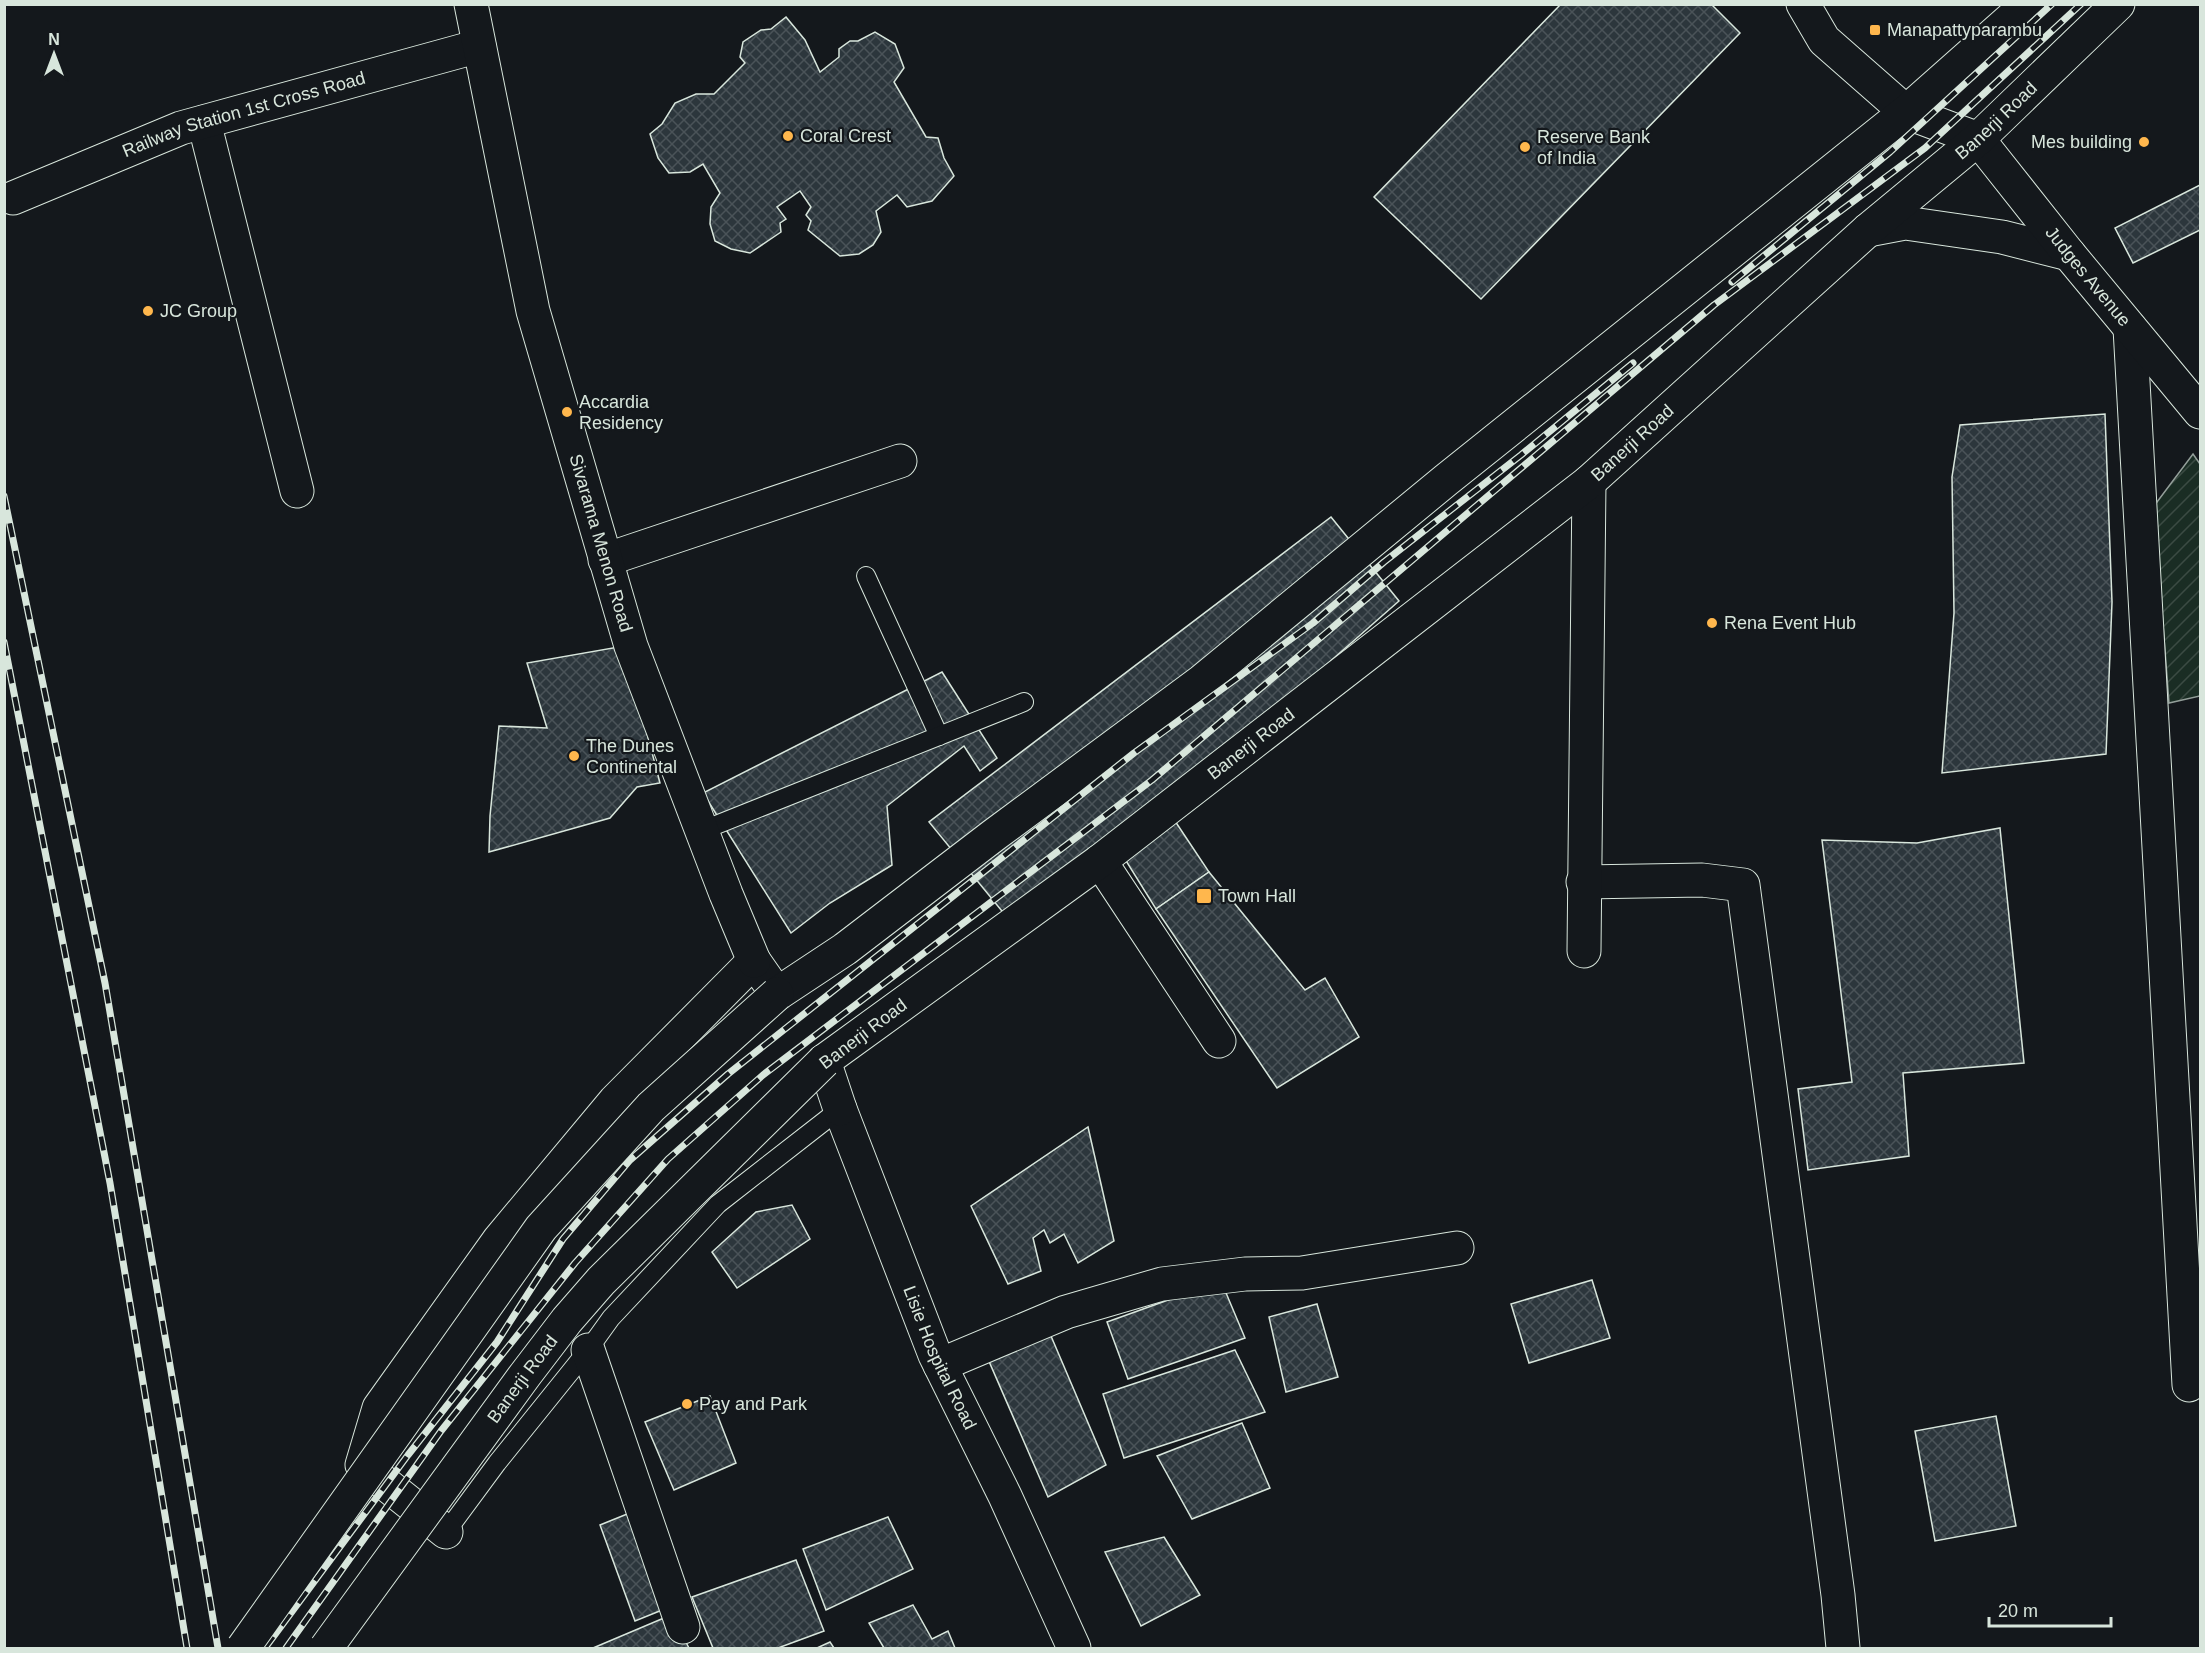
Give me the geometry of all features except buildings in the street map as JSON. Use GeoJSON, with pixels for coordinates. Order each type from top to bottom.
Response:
{"type":"FeatureCollection","features":[{"type":"Feature","properties":{"kind":"street","name":"Sivarama Menon Road"},"geometry":{"type":"LineString","coordinates":[[471,4],[533,311],[605,560],[631,646],[701,831],[754,962]]}},
{"type":"Feature","properties":{"kind":"street"},"geometry":{"type":"LineString","coordinates":[[1803,4],[1824,40],[1906,112],[1978,139]]}},
{"type":"Feature","properties":{"kind":"street"},"geometry":{"type":"LineString","coordinates":[[243,1648],[541,1228],[651,1107],[777,994],[845,949],[1202,681],[1446,480],[1906,112],[2028,4]]}},
{"type":"Feature","properties":{"kind":"street","name":"Banerji Road"},"geometry":{"type":"LineString","coordinates":[[326,1648],[567,1320],[601,1281],[824,1061],[1100,861],[1589,482],[1868,230],[1978,139],[2118,4]]}},
{"type":"Feature","properties":{"kind":"street","name":"Railway Station 1st Cross Road"},"geometry":{"type":"LineString","coordinates":[[13,198],[181,128],[479,46]]}},
{"type":"Feature","properties":{"kind":"street"},"geometry":{"type":"LineString","coordinates":[[204,122],[297,491]]}},
{"type":"Feature","properties":{"kind":"street","name":"Judges Avenue"},"geometry":{"type":"LineString","coordinates":[[1978,139],[2069,254],[2200,412]]}},
{"type":"Feature","properties":{"kind":"street"},"geometry":{"type":"LineString","coordinates":[[1868,230],[1905,223],[2002,237],[2069,254]]}},
{"type":"Feature","properties":{"kind":"street"},"geometry":{"type":"LineString","coordinates":[[2130,328],[2189,1385]]}},
{"type":"Feature","properties":{"kind":"street"},"geometry":{"type":"LineString","coordinates":[[605,560],[900,461]]}},
{"type":"Feature","properties":{"kind":"street"},"geometry":{"type":"LineString","coordinates":[[1584,951],[1589,482]]}},
{"type":"Feature","properties":{"kind":"street"},"geometry":{"type":"LineString","coordinates":[[1100,861],[1220,1041]]}},
{"type":"Feature","properties":{"kind":"street"},"geometry":{"type":"LineString","coordinates":[[1583,882],[1702,880],[1743,885],[1838,1594],[1843,1648]]}},
{"type":"Feature","properties":{"kind":"street"},"geometry":{"type":"LineString","coordinates":[[446,1532],[362,1466],[379,1408],[499,1240],[615,1101],[754,962],[777,994]]}},
{"type":"Feature","properties":{"kind":"street","name":"Lisie Hospital Road"},"geometry":{"type":"LineString","coordinates":[[824,1061],[840,1109],[940,1365],[1005,1496],[1074,1648]]}},
{"type":"Feature","properties":{"kind":"street"},"geometry":{"type":"LineString","coordinates":[[940,1365],[1066,1312],[1161,1284],[1245,1274],[1302,1273],[1457,1248]]}},
{"type":"Feature","properties":{"kind":"street"},"geometry":{"type":"LineString","coordinates":[[588,1350],[683,1627]]}},
{"type":"Feature","properties":{"kind":"lane"},"geometry":{"type":"LineString","coordinates":[[866,576],[939,736]]}},
{"type":"Feature","properties":{"kind":"lane"},"geometry":{"type":"LineString","coordinates":[[701,831],[1024,702]]}},
{"type":"Feature","properties":{"kind":"lane"},"geometry":{"type":"LineString","coordinates":[[446,1532],[611,1318],[718,1204],[840,1109]]}},
{"type":"Feature","properties":{"kind":"green space"},"geometry":{"type":"Polygon","coordinates":[[[2193,454],[2200,464],[2200,696],[2169,703],[2154,506],[2193,454]]]}},
{"type":"Feature","properties":{"kind":"railway"},"geometry":{"type":"LineString","coordinates":[[1732,282],[1890,152],[2052,4]]}},
{"type":"Feature","properties":{"kind":"railway"},"geometry":{"type":"LineString","coordinates":[[286,1648],[441,1431],[575,1263],[668,1159],[763,1075],[1152,780],[1714,305],[1925,148],[2081,4]]}},
{"type":"Feature","properties":{"kind":"railway"},"geometry":{"type":"LineString","coordinates":[[265,1648],[408,1455],[497,1342],[563,1239],[630,1160],[728,1074],[1134,753],[1313,623],[1384,562],[1521,455],[1633,363]]}},
{"type":"Feature","properties":{"kind":"railway"},"geometry":{"type":"LineString","coordinates":[[4,496],[105,983],[218,1648]]}},
{"type":"Feature","properties":{"kind":"railway"},"geometry":{"type":"LineString","coordinates":[[4,642],[110,1183],[187,1648]]}},
{"type":"Feature","properties":{"kind":"place","name":"Manapattyparambu"},"geometry":{"type":"Point","coordinates":[1875,30]}},
{"type":"Feature","properties":{"kind":"place","name":"Coral Crest"},"geometry":{"type":"Point","coordinates":[788,136]}},
{"type":"Feature","properties":{"kind":"place","name":"Mes building"},"geometry":{"type":"Point","coordinates":[2144,142]}},
{"type":"Feature","properties":{"kind":"place","name":"Reserve Bank of India"},"geometry":{"type":"Point","coordinates":[1525,147]}},
{"type":"Feature","properties":{"kind":"place","name":"JC Group"},"geometry":{"type":"Point","coordinates":[148,311]}},
{"type":"Feature","properties":{"kind":"place","name":"Accardia Residency"},"geometry":{"type":"Point","coordinates":[567,412]}},
{"type":"Feature","properties":{"kind":"place","name":"Rena Event Hub"},"geometry":{"type":"Point","coordinates":[1712,623]}},
{"type":"Feature","properties":{"kind":"place","name":"The Dunes Continental"},"geometry":{"type":"Point","coordinates":[574,756]}},
{"type":"Feature","properties":{"kind":"place","name":"Town Hall"},"geometry":{"type":"Point","coordinates":[1204,896]}},
{"type":"Feature","properties":{"kind":"place","name":"Pay and Park"},"geometry":{"type":"Point","coordinates":[687,1404]}}]}
